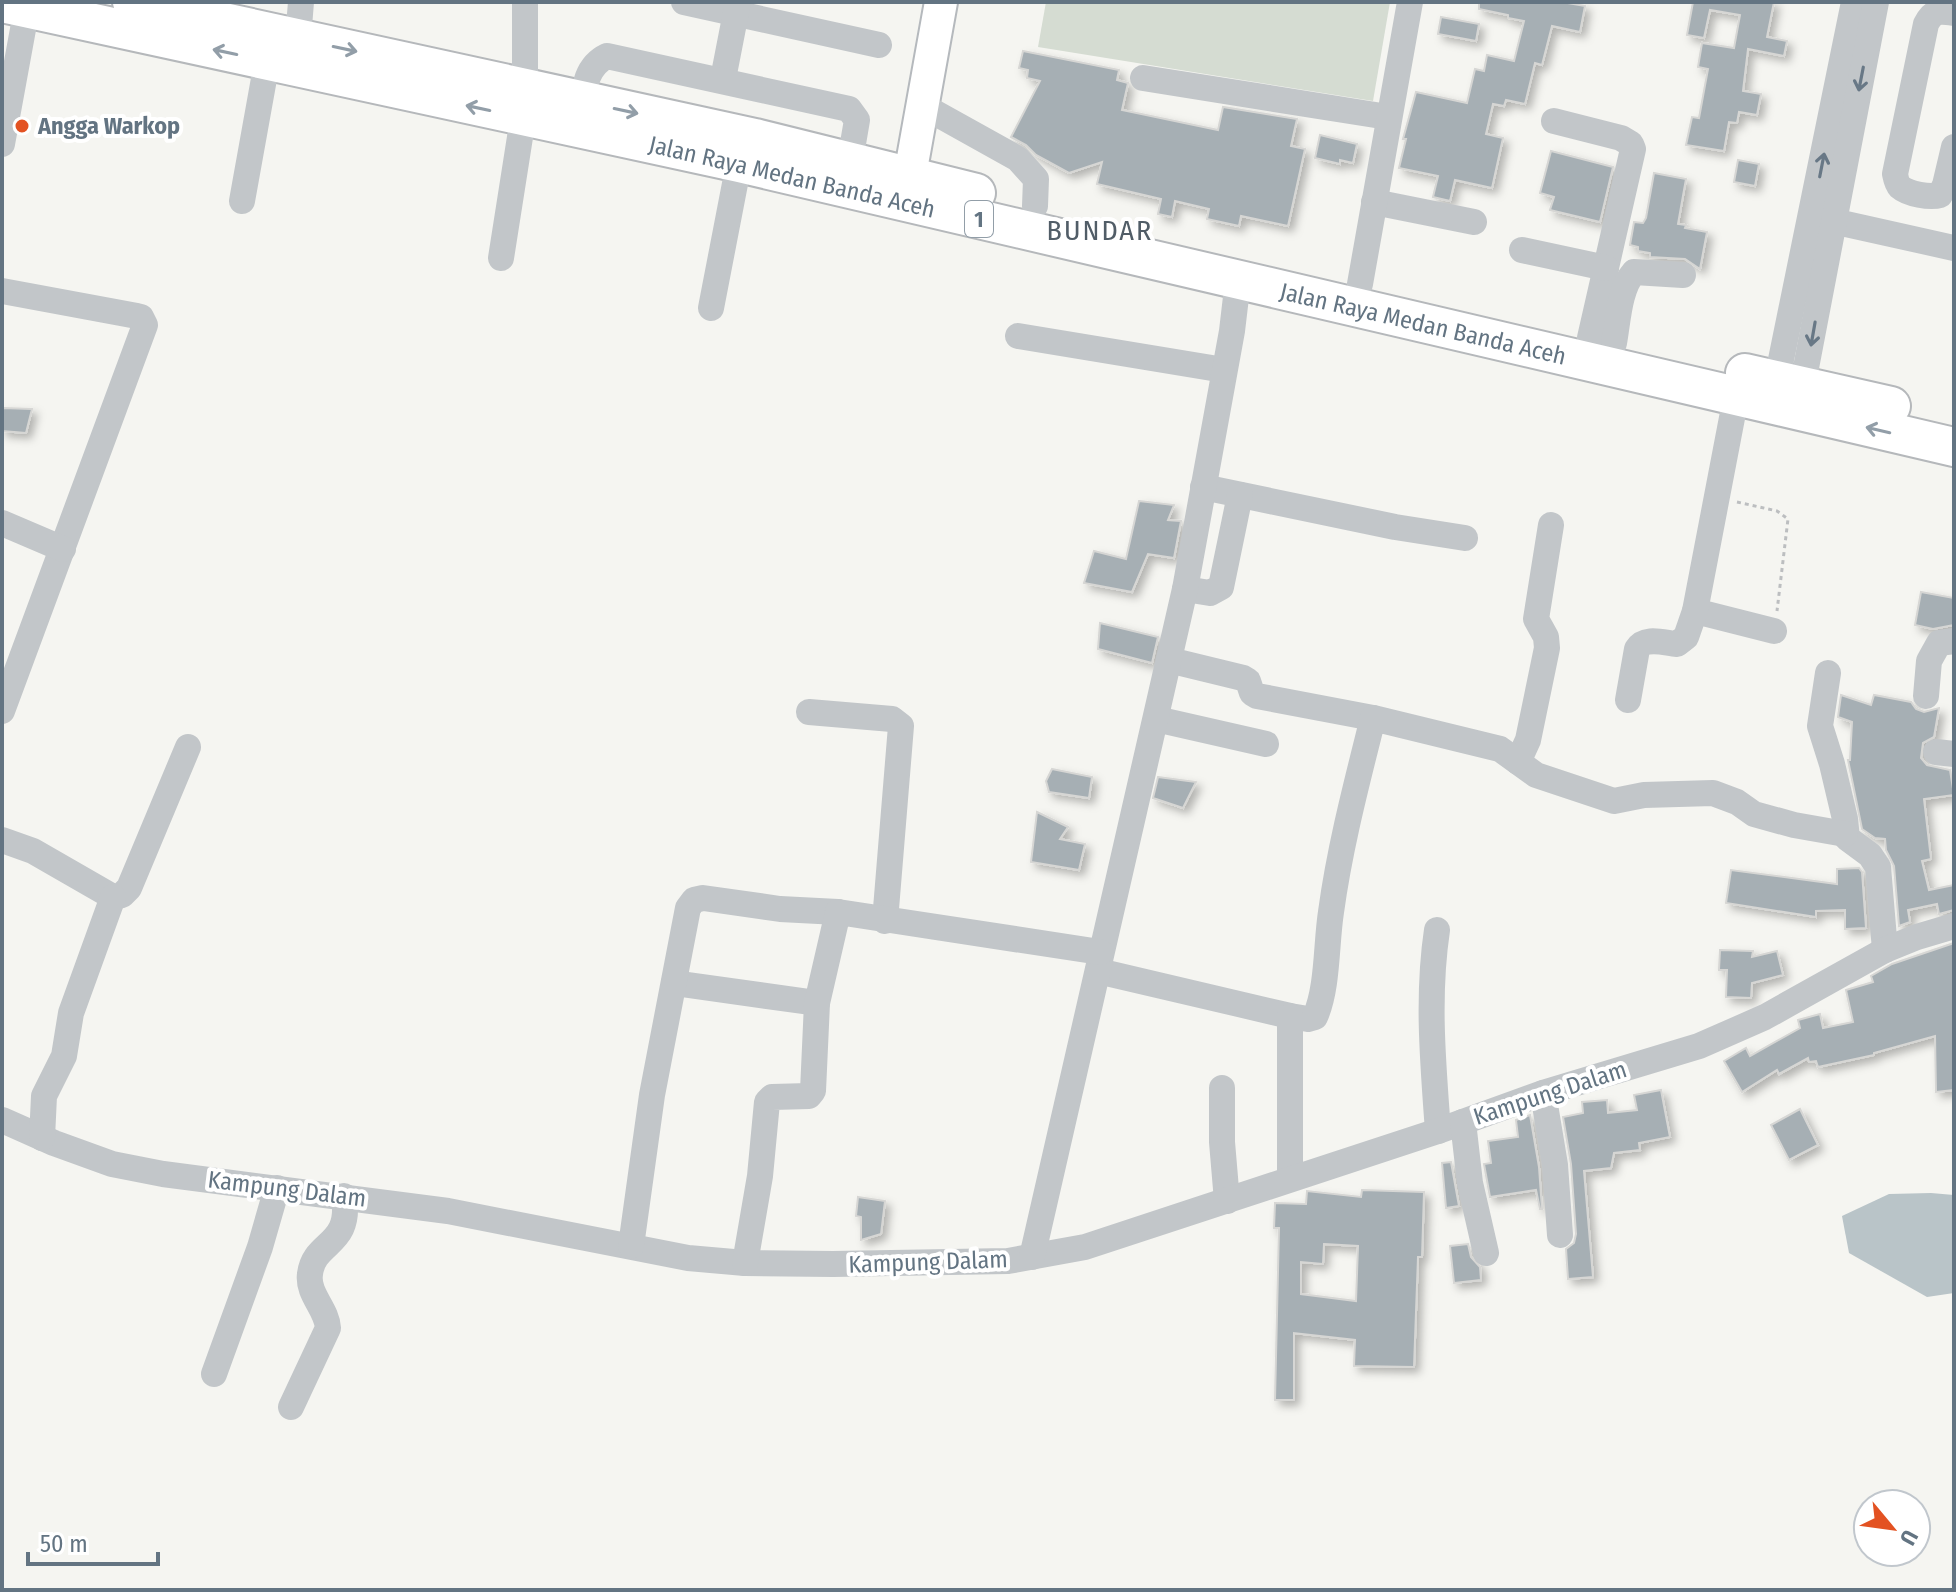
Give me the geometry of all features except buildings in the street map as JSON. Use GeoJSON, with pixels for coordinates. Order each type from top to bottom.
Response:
{"type":"FeatureCollection","features":[{"type":"Feature","properties":{"kind":"highway","name":"Jalan Raya Medan Banda Aceh"},"geometry":{"type":"LineString","coordinates":[[132,2],[300,20],[524,104]]}},
{"type":"Feature","properties":{"kind":"highway","name":"Jalan Raya Medan Banda Aceh"},"geometry":{"type":"LineString","coordinates":[[19,5],[267,62],[850,161],[910,175],[1032,218],[1238,280],[1736,397],[1788,396],[1954,420]]}},
{"type":"Feature","properties":{"kind":"highway","name":"Jalan Raya Medan Banda Aceh"},"geometry":{"type":"LineString","coordinates":[[580,116],[739,163],[1198,248],[1602,340],[1954,447]]}},
{"type":"Feature","properties":{"kind":"main road"},"geometry":{"type":"LineString","coordinates":[[910,175],[941,2]]}},
{"type":"Feature","properties":{"kind":"street"},"geometry":{"type":"LineString","coordinates":[[501,258],[524,104],[525,2]]}},
{"type":"Feature","properties":{"kind":"street"},"geometry":{"type":"LineString","coordinates":[[684,2],[737,7],[879,45]]}},
{"type":"Feature","properties":{"kind":"street"},"geometry":{"type":"LineString","coordinates":[[1360,284],[1410,2]]}},
{"type":"Feature","properties":{"kind":"street"},"geometry":{"type":"LineString","coordinates":[[1788,396],[1822,219],[1854,2]]}},
{"type":"Feature","properties":{"kind":"street"},"geometry":{"type":"LineString","coordinates":[[1822,219],[1876,2]]}},
{"type":"Feature","properties":{"kind":"street"},"geometry":{"type":"LineString","coordinates":[[2,144],[19,5]]}},
{"type":"Feature","properties":{"kind":"street"},"geometry":{"type":"LineString","coordinates":[[723,79],[737,7]]}},
{"type":"Feature","properties":{"kind":"street"},"geometry":{"type":"LineString","coordinates":[[1954,13],[1938,11],[1930,15],[1926,24],[1895,174],[1898,184],[1901,188],[1931,197],[1940,195],[1954,147]]}},
{"type":"Feature","properties":{"kind":"street"},"geometry":{"type":"LineString","coordinates":[[580,116],[590,71],[607,56],[849,109],[857,120],[850,161]]}},
{"type":"Feature","properties":{"kind":"street"},"geometry":{"type":"LineString","coordinates":[[242,201],[267,62]]}},
{"type":"Feature","properties":{"kind":"street"},"geometry":{"type":"LineString","coordinates":[[1143,78],[1388,117]]}},
{"type":"Feature","properties":{"kind":"street"},"geometry":{"type":"LineString","coordinates":[[923,106],[1018,159],[1036,179],[1032,218]]}},
{"type":"Feature","properties":{"kind":"street"},"geometry":{"type":"LineString","coordinates":[[1554,121],[1621,138],[1631,144],[1632,155],[1606,268],[1602,340]]}},
{"type":"Feature","properties":{"kind":"street"},"geometry":{"type":"LineString","coordinates":[[711,308],[739,163]]}},
{"type":"Feature","properties":{"kind":"street"},"geometry":{"type":"LineString","coordinates":[[1374,202],[1474,222]]}},
{"type":"Feature","properties":{"kind":"street"},"geometry":{"type":"LineString","coordinates":[[1822,219],[1954,248]]}},
{"type":"Feature","properties":{"kind":"street"},"geometry":{"type":"LineString","coordinates":[[1522,250],[1606,268]]}},
{"type":"Feature","properties":{"kind":"street"},"geometry":{"type":"LineString","coordinates":[[1602,340],[1634,272],[1683,275]]}},
{"type":"Feature","properties":{"kind":"street"},"geometry":{"type":"LineString","coordinates":[[1032,1257],[1185,589],[1238,280]]}},
{"type":"Feature","properties":{"kind":"street"},"geometry":{"type":"LineString","coordinates":[[2,291],[137,316],[145,325],[4,702]]}},
{"type":"Feature","properties":{"kind":"street"},"geometry":{"type":"LineString","coordinates":[[1018,336],[1224,370]]}},
{"type":"Feature","properties":{"kind":"street"},"geometry":{"type":"LineString","coordinates":[[1628,700],[1638,646],[1646,641],[1681,643],[1686,637],[1695,611],[1736,397]]}},
{"type":"Feature","properties":{"kind":"street"},"geometry":{"type":"LineString","coordinates":[[1203,487],[1395,527],[1465,538]]}},
{"type":"Feature","properties":{"kind":"street"},"geometry":{"type":"LineString","coordinates":[[1185,589],[1210,593],[1221,587],[1240,495]]}},
{"type":"Feature","properties":{"kind":"street"},"geometry":{"type":"LineString","coordinates":[[2,523],[63,549]]}},
{"type":"Feature","properties":{"kind":"street"},"geometry":{"type":"LineString","coordinates":[[1518,762],[1528,740],[1547,648],[1546,637],[1536,619],[1551,525]]}},
{"type":"Feature","properties":{"kind":"street"},"geometry":{"type":"LineString","coordinates":[[1695,611],[1774,631]]}},
{"type":"Feature","properties":{"kind":"street"},"geometry":{"type":"LineString","coordinates":[[1926,696],[1931,653],[1939,643],[1954,641]]}},
{"type":"Feature","properties":{"kind":"street"},"geometry":{"type":"LineString","coordinates":[[1169,660],[1243,678],[1257,696],[1477,741],[1505,751],[1543,778],[1614,801],[1644,795],[1713,793],[1737,802],[1754,814],[1845,834]]}},
{"type":"Feature","properties":{"kind":"street"},"geometry":{"type":"LineString","coordinates":[[1828,673],[1820,726],[1845,819],[1845,834],[1848,841],[1870,855],[1878,867],[1885,950]]}},
{"type":"Feature","properties":{"kind":"street"},"geometry":{"type":"LineString","coordinates":[[809,712],[892,719],[901,726],[885,921]]}},
{"type":"Feature","properties":{"kind":"street"},"geometry":{"type":"LineString","coordinates":[[631,1246],[652,1095],[688,908],[694,900],[716,899],[780,909],[838,912],[1099,961],[1290,1016],[1313,1018],[1319,1007],[1344,838],[1373,718]]}},
{"type":"Feature","properties":{"kind":"street"},"geometry":{"type":"LineString","coordinates":[[1156,719],[1266,744]]}},
{"type":"Feature","properties":{"kind":"street"},"geometry":{"type":"LineString","coordinates":[[2,840],[33,851],[113,897],[122,895],[129,888],[188,747]]}},
{"type":"Feature","properties":{"kind":"street"},"geometry":{"type":"LineString","coordinates":[[42,1138],[44,1096],[64,1056],[71,1013],[113,897]]}},
{"type":"Feature","properties":{"kind":"street"},"geometry":{"type":"LineString","coordinates":[[745,1263],[760,1176],[766,1105],[772,1097],[811,1094],[817,1003],[838,912]]}},
{"type":"Feature","properties":{"kind":"street","name":"Kampung Dalam"},"geometry":{"type":"LineString","coordinates":[[2,1120],[112,1164],[163,1174],[448,1211],[688,1258],[745,1263],[983,1264],[1085,1247],[1438,1131],[1543,1093],[1699,1046],[1735,1031],[1885,950],[1954,926]]}},
{"type":"Feature","properties":{"kind":"street"},"geometry":{"type":"LineString","coordinates":[[1437,930],[1431,983],[1431,1034],[1438,1131]]}},
{"type":"Feature","properties":{"kind":"street"},"geometry":{"type":"LineString","coordinates":[[674,983],[817,1003]]}},
{"type":"Feature","properties":{"kind":"street"},"geometry":{"type":"LineString","coordinates":[[1290,1016],[1290,1178]]}},
{"type":"Feature","properties":{"kind":"street"},"geometry":{"type":"LineString","coordinates":[[1222,1088],[1227,1201]]}},
{"type":"Feature","properties":{"kind":"street"},"geometry":{"type":"LineString","coordinates":[[1543,1093],[1555,1165],[1560,1235]]}},
{"type":"Feature","properties":{"kind":"street"},"geometry":{"type":"LineString","coordinates":[[1463,1122],[1470,1183],[1486,1253]]}},
{"type":"Feature","properties":{"kind":"street"},"geometry":{"type":"LineString","coordinates":[[214,1374],[260,1247],[277,1188]]}},
{"type":"Feature","properties":{"kind":"street"},"geometry":{"type":"LineString","coordinates":[[291,1407],[328,1328],[311,1288],[310,1271],[315,1258],[334,1240],[346,1219],[344,1196]]}},
{"type":"Feature","properties":{"kind":"path"},"geometry":{"type":"LineString","coordinates":[[1717,498],[1777,511],[1788,519],[1774,631]]}},
{"type":"Feature","properties":{"kind":"shaded area"},"geometry":{"type":"Polygon","coordinates":[[[1046,2],[1390,2],[1373,101],[1038,47],[1046,2]]]}},
{"type":"Feature","properties":{"kind":"shaded area"},"geometry":{"type":"Polygon","coordinates":[[[1889,1194],[1954,1195],[1954,1293],[1927,1297],[1849,1253],[1842,1216],[1889,1194]]]}},
{"type":"Feature","properties":{"kind":"place","name":"Angga Warkop"},"geometry":{"type":"Point","coordinates":[22,126]}},
{"type":"Feature","properties":{"kind":"district","name":"BUNDAR"},"geometry":{"type":"Point","coordinates":[1100,230]}}]}
